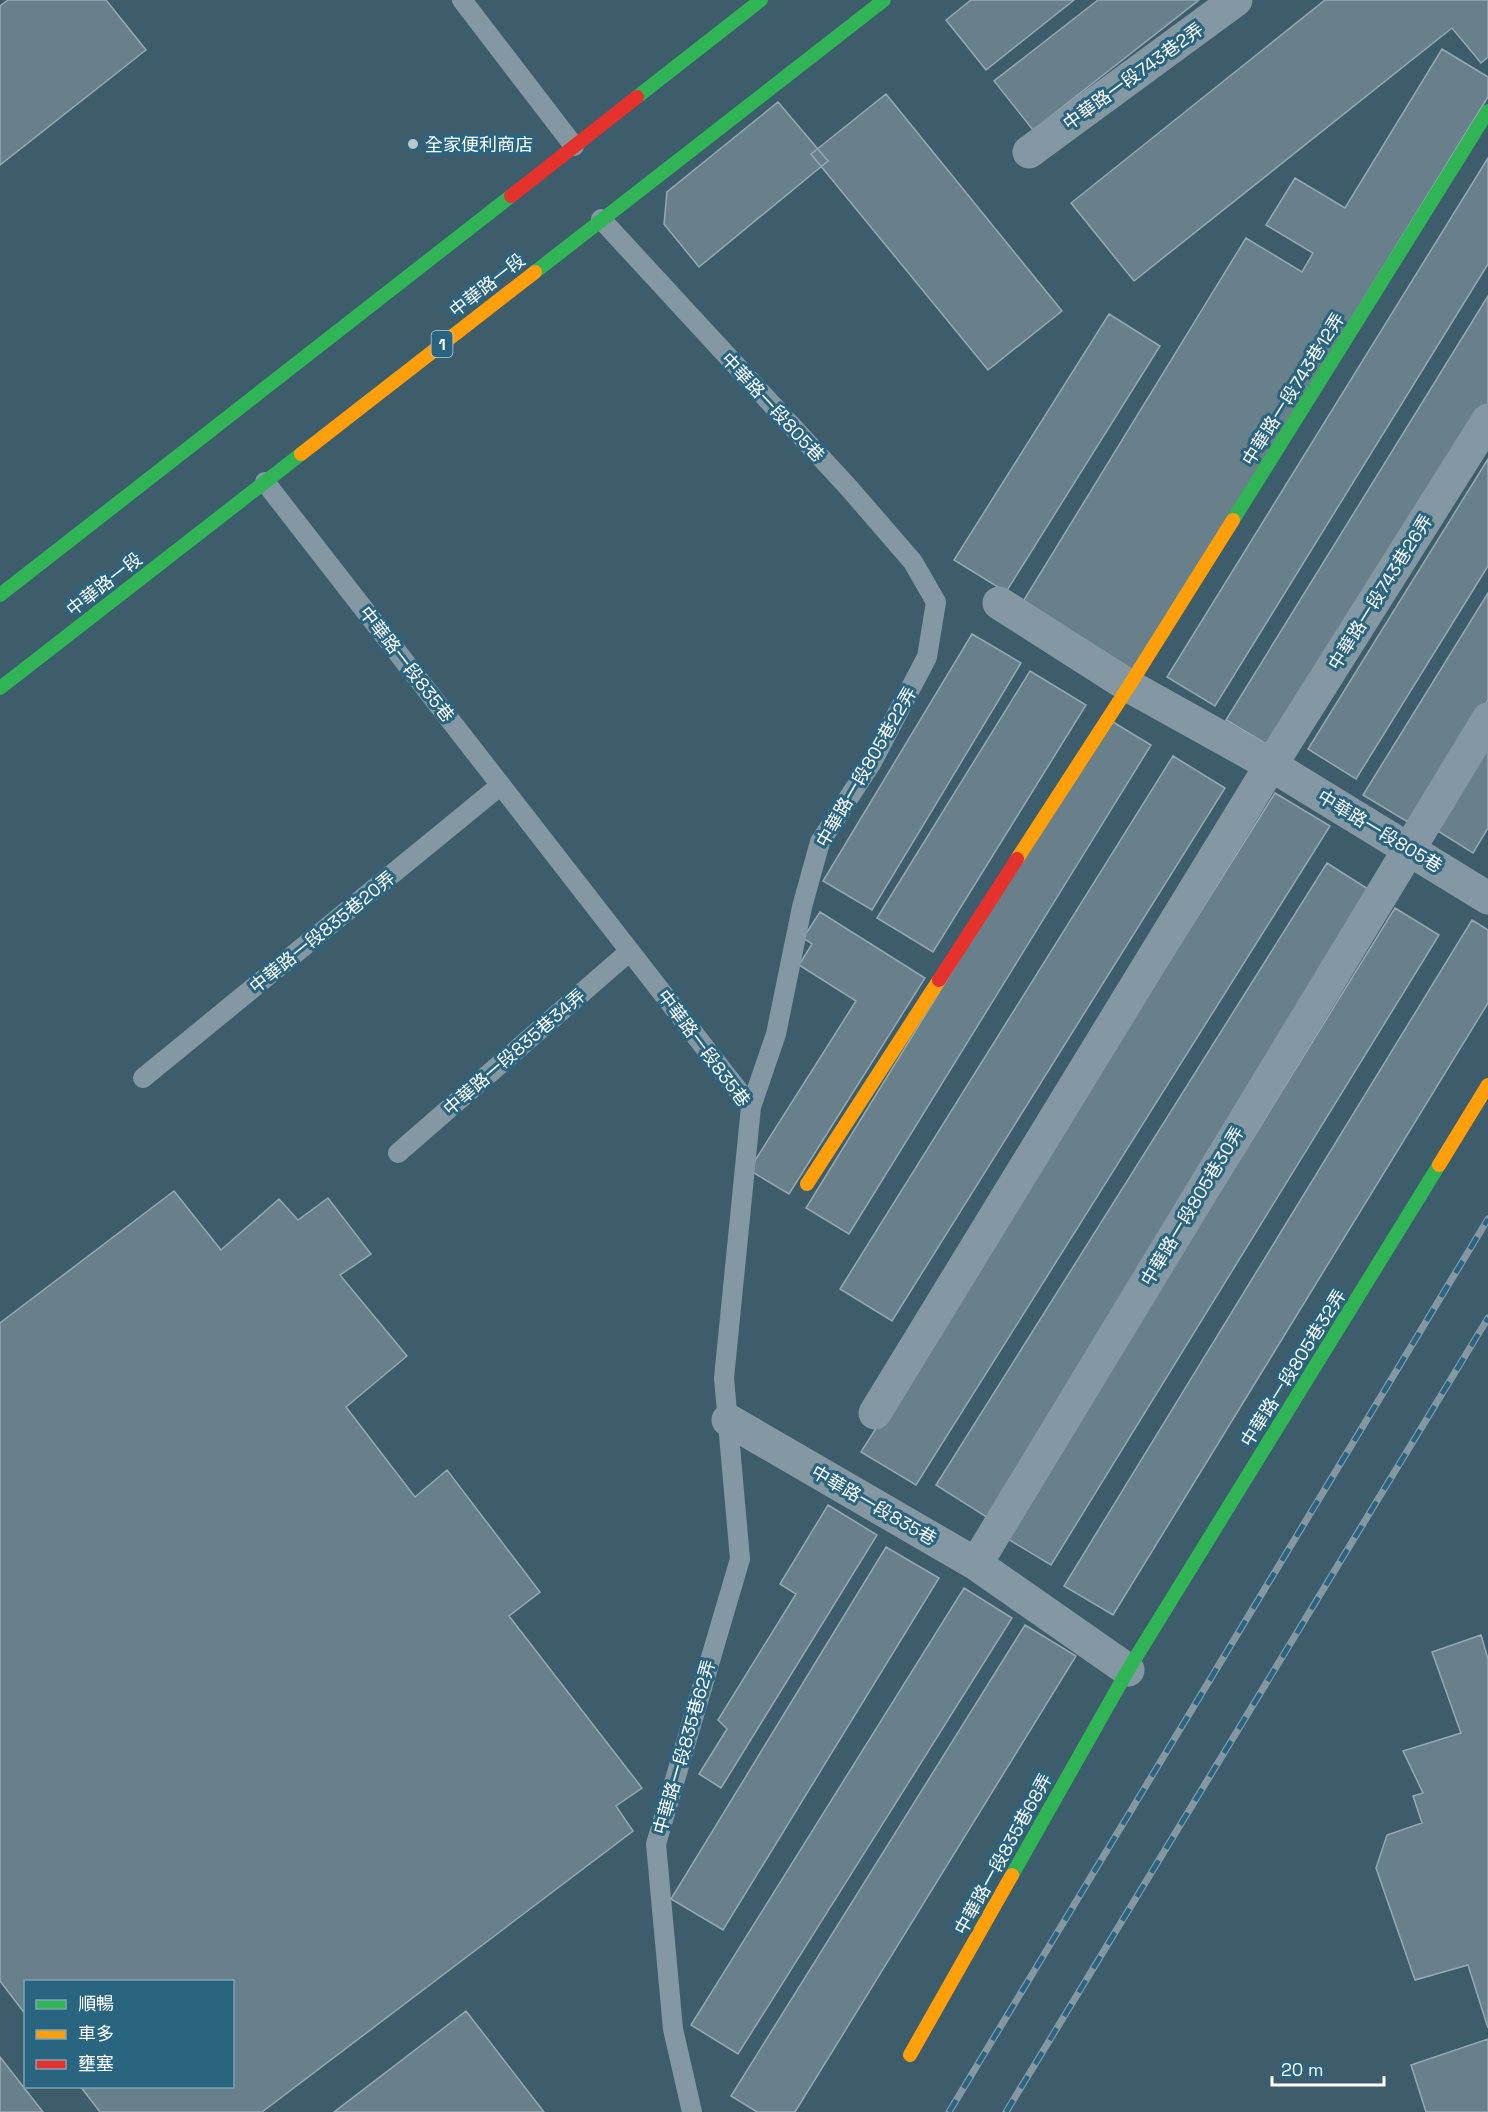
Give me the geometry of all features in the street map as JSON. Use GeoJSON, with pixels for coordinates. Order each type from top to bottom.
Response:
{"type":"FeatureCollection","features":[{"type":"Feature","properties":{"kind":"street"},"geometry":{"type":"LineString","coordinates":[[0,595],[761,0]]}},
{"type":"Feature","properties":{"kind":"street","name":"中華路一段"},"geometry":{"type":"LineString","coordinates":[[0,688],[884,0]]}},
{"type":"Feature","properties":{"kind":"street","name":"中華路一段743巷2弄"},"geometry":{"type":"LineString","coordinates":[[1029,152],[1236,0]]}},
{"type":"Feature","properties":{"kind":"street","name":"中華路一段743巷12弄"},"geometry":{"type":"LineString","coordinates":[[807,1184],[1130,686],[1488,111]]}},
{"type":"Feature","properties":{"kind":"street","name":"中華路一段743巷26弄"},"geometry":{"type":"LineString","coordinates":[[875,1413],[1271,765],[1488,420]]}},
{"type":"Feature","properties":{"kind":"street","name":"中華路一段805巷"},"geometry":{"type":"LineString","coordinates":[[999,603],[1130,686],[1271,765],[1488,898]]}},
{"type":"Feature","properties":{"kind":"street","name":"中華路一段805巷30弄"},"geometry":{"type":"LineString","coordinates":[[976,1564],[1488,719]]}},
{"type":"Feature","properties":{"kind":"street","name":"中華路一段805巷32弄"},"geometry":{"type":"LineString","coordinates":[[1128,1670],[1488,1085]]}},
{"type":"Feature","properties":{"kind":"street","name":"中華路一段835巷"},"geometry":{"type":"LineString","coordinates":[[728,1420],[976,1564],[1128,1670]]}},
{"type":"Feature","properties":{"kind":"street","name":"中華路一段835巷68弄"},"geometry":{"type":"LineString","coordinates":[[910,2055],[1128,1670]]}},
{"type":"Feature","properties":{"kind":"lane"},"geometry":{"type":"LineString","coordinates":[[462,0],[574,146]]}},
{"type":"Feature","properties":{"kind":"lane","name":"中華路一段805巷"},"geometry":{"type":"LineString","coordinates":[[601,219],[849,488],[912,562],[936,602]]}},
{"type":"Feature","properties":{"kind":"lane","name":"中華路一段835巷"},"geometry":{"type":"LineString","coordinates":[[265,482],[751,1107],[724,1378],[728,1420]]}},
{"type":"Feature","properties":{"kind":"lane","name":"中華路一段805巷22弄"},"geometry":{"type":"LineString","coordinates":[[751,1107],[776,1034],[802,907],[820,842],[872,762],[927,657],[936,602]]}},
{"type":"Feature","properties":{"kind":"lane","name":"中華路一段835巷20弄"},"geometry":{"type":"LineString","coordinates":[[143,1078],[501,785]]}},
{"type":"Feature","properties":{"kind":"lane","name":"中華路一段835巷34弄"},"geometry":{"type":"LineString","coordinates":[[398,1153],[630,951]]}},
{"type":"Feature","properties":{"kind":"lane","name":"中華路一段835巷62弄"},"geometry":{"type":"LineString","coordinates":[[692,2112],[673,2029],[656,1844],[740,1559],[728,1420]]}},
{"type":"Feature","properties":{"kind":"building"},"geometry":{"type":"Polygon","coordinates":[[[8,0],[106,0],[146,50],[0,165],[0,6],[8,0]]]}},
{"type":"Feature","properties":{"kind":"building"},"geometry":{"type":"Polygon","coordinates":[[[971,0],[1074,0],[986,70],[946,20],[971,0]]]}},
{"type":"Feature","properties":{"kind":"building"},"geometry":{"type":"Polygon","coordinates":[[[1098,0],[1199,0],[1033,130],[994,81],[1098,0]]]}},
{"type":"Feature","properties":{"kind":"building"},"geometry":{"type":"Polygon","coordinates":[[[1325,0],[1488,0],[1488,57],[1481,63],[1452,28],[1134,281],[1071,203],[1325,0]]]}},
{"type":"Feature","properties":{"kind":"building"},"geometry":{"type":"Polygon","coordinates":[[[1442,49],[1488,77],[1488,97],[1128,681],[1016,613],[1246,238],[1302,272],[1313,253],[1266,225],[1295,178],[1345,208],[1442,49]]]}},
{"type":"Feature","properties":{"kind":"building"},"geometry":{"type":"Polygon","coordinates":[[[886,94],[1062,311],[988,370],[811,154],[886,94]]]}},
{"type":"Feature","properties":{"kind":"building"},"geometry":{"type":"Polygon","coordinates":[[[778,102],[828,161],[699,267],[664,224],[667,192],[778,102]]]}},
{"type":"Feature","properties":{"kind":"building"},"geometry":{"type":"Polygon","coordinates":[[[1488,158],[1488,264],[1215,706],[1167,677],[1488,158]]]}},
{"type":"Feature","properties":{"kind":"building"},"geometry":{"type":"Polygon","coordinates":[[[1488,296],[1488,404],[1275,749],[1226,720],[1488,296]]]}},
{"type":"Feature","properties":{"kind":"building"},"geometry":{"type":"Polygon","coordinates":[[[1109,314],[1160,346],[1006,592],[954,560],[1109,314]]]}},
{"type":"Feature","properties":{"kind":"building"},"geometry":{"type":"Polygon","coordinates":[[[1488,459],[1488,566],[1356,779],[1308,749],[1488,459]]]}},
{"type":"Feature","properties":{"kind":"building"},"geometry":{"type":"Polygon","coordinates":[[[1488,593],[1488,700],[1411,824],[1363,795],[1488,593]]]}},
{"type":"Feature","properties":{"kind":"building"},"geometry":{"type":"Polygon","coordinates":[[[972,634],[1021,663],[872,910],[823,881],[972,634]]]}},
{"type":"Feature","properties":{"kind":"building"},"geometry":{"type":"Polygon","coordinates":[[[1030,671],[1086,705],[933,952],[877,918],[1030,671]]]}},
{"type":"Feature","properties":{"kind":"building"},"geometry":{"type":"Polygon","coordinates":[[[1108,719],[1151,745],[849,1234],[806,1208],[1108,719]]]}},
{"type":"Feature","properties":{"kind":"building"},"geometry":{"type":"Polygon","coordinates":[[[1488,723],[1488,828],[1473,853],[1425,823],[1488,723]]]}},
{"type":"Feature","properties":{"kind":"building"},"geometry":{"type":"Polygon","coordinates":[[[1173,756],[1225,788],[892,1321],[840,1289],[1173,756]]]}},
{"type":"Feature","properties":{"kind":"building"},"geometry":{"type":"Polygon","coordinates":[[[1275,793],[1330,826],[916,1485],[861,1452],[1275,793]]]}},
{"type":"Feature","properties":{"kind":"building"},"geometry":{"type":"Polygon","coordinates":[[[1327,863],[1379,896],[988,1518],[936,1485],[1327,863]]]}},
{"type":"Feature","properties":{"kind":"building"},"geometry":{"type":"Polygon","coordinates":[[[1395,908],[1439,935],[1051,1565],[1006,1538],[1395,908]]]}},
{"type":"Feature","properties":{"kind":"building"},"geometry":{"type":"Polygon","coordinates":[[[820,912],[925,978],[789,1194],[749,1170],[856,1001],[799,965],[812,944],[803,938],[820,912]]]}},
{"type":"Feature","properties":{"kind":"building"},"geometry":{"type":"Polygon","coordinates":[[[1472,920],[1488,930],[1488,1003],[1113,1615],[1064,1586],[1472,920]]]}},
{"type":"Feature","properties":{"kind":"building"},"geometry":{"type":"Polygon","coordinates":[[[174,1191],[221,1250],[279,1199],[298,1220],[328,1198],[371,1254],[340,1275],[407,1356],[346,1407],[415,1497],[447,1470],[540,1592],[509,1616],[642,1788],[616,1806],[633,1831],[262,2112],[100,2112],[82,2088],[234,2088],[234,1980],[24,1980],[24,2012],[0,1981],[0,1323],[174,1191]]]}},
{"type":"Feature","properties":{"kind":"building"},"geometry":{"type":"Polygon","coordinates":[[[828,1505],[877,1535],[721,1788],[699,1774],[727,1729],[718,1720],[796,1594],[780,1584],[828,1505]]]}},
{"type":"Feature","properties":{"kind":"building"},"geometry":{"type":"Polygon","coordinates":[[[886,1547],[939,1578],[723,1930],[671,1899],[886,1547]]]}},
{"type":"Feature","properties":{"kind":"building"},"geometry":{"type":"Polygon","coordinates":[[[964,1588],[1012,1618],[738,2054],[691,2025],[964,1588]]]}},
{"type":"Feature","properties":{"kind":"building"},"geometry":{"type":"Polygon","coordinates":[[[1025,1625],[1076,1656],[795,2112],[757,2112],[731,2096],[1025,1625]]]}},
{"type":"Feature","properties":{"kind":"building"},"geometry":{"type":"Polygon","coordinates":[[[1481,1635],[1488,1659],[1488,2028],[1468,1965],[1415,1980],[1376,1868],[1387,1835],[1422,1823],[1413,1796],[1423,1793],[1403,1751],[1461,1733],[1432,1652],[1481,1635]]]}},
{"type":"Feature","properties":{"kind":"building"},"geometry":{"type":"Polygon","coordinates":[[[466,2011],[544,2112],[334,2112],[466,2011]]]}},
{"type":"Feature","properties":{"kind":"building"},"geometry":{"type":"Polygon","coordinates":[[[1488,2039],[1488,2112],[1426,2112],[1411,2065],[1488,2039]]]}},
{"type":"Feature","properties":{"kind":"building"},"geometry":{"type":"Polygon","coordinates":[[[0,2057],[43,2112],[0,2112],[0,2057]]]}},
{"type":"Feature","properties":{"kind":"railway"},"geometry":{"type":"LineString","coordinates":[[949,2112],[1488,1219]]}},
{"type":"Feature","properties":{"kind":"railway"},"geometry":{"type":"LineString","coordinates":[[1006,2112],[1488,1318]]}},
{"type":"Feature","properties":{"kind":"traffic: fast"},"geometry":{"type":"LineString","coordinates":[[637,97],[761,0]]}},
{"type":"Feature","properties":{"kind":"traffic: fast"},"geometry":{"type":"LineString","coordinates":[[535,272],[884,0]]}},
{"type":"Feature","properties":{"kind":"traffic: fast"},"geometry":{"type":"LineString","coordinates":[[1233,520],[1488,111]]}},
{"type":"Feature","properties":{"kind":"traffic: fast"},"geometry":{"type":"LineString","coordinates":[[0,595],[511,196]]}},
{"type":"Feature","properties":{"kind":"traffic: fast"},"geometry":{"type":"LineString","coordinates":[[0,688],[301,454]]}},
{"type":"Feature","properties":{"kind":"traffic: fast"},"geometry":{"type":"LineString","coordinates":[[1012,1875],[1128,1670],[1439,1165]]}},
{"type":"Feature","properties":{"kind":"traffic: slow"},"geometry":{"type":"LineString","coordinates":[[301,454],[535,272]]}},
{"type":"Feature","properties":{"kind":"traffic: slow"},"geometry":{"type":"LineString","coordinates":[[1017,859],[1233,520]]}},
{"type":"Feature","properties":{"kind":"traffic: slow"},"geometry":{"type":"LineString","coordinates":[[807,1184],[939,980]]}},
{"type":"Feature","properties":{"kind":"traffic: slow"},"geometry":{"type":"LineString","coordinates":[[1439,1165],[1488,1085]]}},
{"type":"Feature","properties":{"kind":"traffic: slow"},"geometry":{"type":"LineString","coordinates":[[910,2055],[1012,1875]]}},
{"type":"Feature","properties":{"kind":"traffic: jam"},"geometry":{"type":"LineString","coordinates":[[511,196],[637,97]]}},
{"type":"Feature","properties":{"kind":"traffic: jam"},"geometry":{"type":"LineString","coordinates":[[939,980],[1017,859]]}},
{"type":"Feature","properties":{"kind":"place","name":"全家便利商店"},"geometry":{"type":"Point","coordinates":[413,144]}}]}
